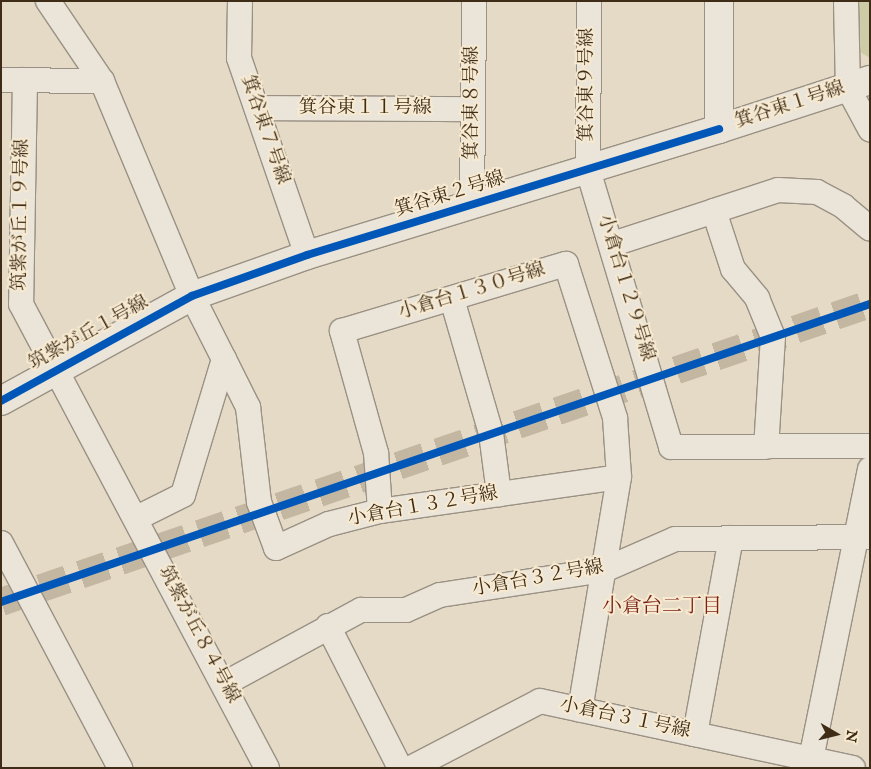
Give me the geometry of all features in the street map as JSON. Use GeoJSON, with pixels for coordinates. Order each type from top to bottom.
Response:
{"type":"FeatureCollection","features":[{"type":"Feature","properties":{"kind":"street"},"geometry":{"type":"LineString","coordinates":[[48,1],[102,81],[192,296],[224,359],[183,495],[137,518]]}},
{"type":"Feature","properties":{"kind":"street","name":"箕谷東７号線"},"geometry":{"type":"LineString","coordinates":[[240,1],[239,58],[307,255]]}},
{"type":"Feature","properties":{"kind":"street","name":"箕谷東８号線"},"geometry":{"type":"LineString","coordinates":[[472,205],[474,1]]}},
{"type":"Feature","properties":{"kind":"street","name":"箕谷東９号線"},"geometry":{"type":"LineString","coordinates":[[588,170],[589,1]]}},
{"type":"Feature","properties":{"kind":"street","name":"箕谷東１号線"},"geometry":{"type":"LineString","coordinates":[[719,1],[718,129],[859,84]]}},
{"type":"Feature","properties":{"kind":"street"},"geometry":{"type":"LineString","coordinates":[[846,1],[859,84],[870,129]]}},
{"type":"Feature","properties":{"kind":"street"},"geometry":{"type":"LineString","coordinates":[[1,80],[102,81]]}},
{"type":"Feature","properties":{"kind":"street","name":"筑紫が丘１９号線"},"geometry":{"type":"LineString","coordinates":[[25,80],[21,304],[59,370]]}},
{"type":"Feature","properties":{"kind":"street","name":"箕谷東１１号線"},"geometry":{"type":"LineString","coordinates":[[257,108],[473,109]]}},
{"type":"Feature","properties":{"kind":"street","name":"箕谷東２号線"},"geometry":{"type":"LineString","coordinates":[[192,296],[307,255],[718,129]]}},
{"type":"Feature","properties":{"kind":"street","name":"小倉台１２９号線"},"geometry":{"type":"LineString","coordinates":[[588,170],[613,244],[671,447],[870,446]]}},
{"type":"Feature","properties":{"kind":"street"},"geometry":{"type":"LineString","coordinates":[[613,244],[778,190],[817,192],[844,206],[870,230]]}},
{"type":"Feature","properties":{"kind":"street"},"geometry":{"type":"LineString","coordinates":[[714,211],[733,269],[757,298],[773,337],[766,447]]}},
{"type":"Feature","properties":{"kind":"street","name":"小倉台１３０号線"},"geometry":{"type":"LineString","coordinates":[[380,511],[376,453],[342,332],[566,264],[615,418],[619,477]]}},
{"type":"Feature","properties":{"kind":"street","name":"筑紫が丘１号線"},"geometry":{"type":"LineString","coordinates":[[1,401],[192,296]]}},
{"type":"Feature","properties":{"kind":"street"},"geometry":{"type":"LineString","coordinates":[[452,299],[491,433],[499,494]]}},
{"type":"Feature","properties":{"kind":"street","name":"小倉台１３２号線"},"geometry":{"type":"LineString","coordinates":[[224,359],[248,408],[259,502],[276,548],[330,524],[380,511],[619,477]]}},
{"type":"Feature","properties":{"kind":"street","name":"筑紫が丘８４号線"},"geometry":{"type":"LineString","coordinates":[[59,370],[267,768]]}},
{"type":"Feature","properties":{"kind":"street"},"geometry":{"type":"LineString","coordinates":[[811,759],[863,538],[870,469]]}},
{"type":"Feature","properties":{"kind":"street"},"geometry":{"type":"LineString","coordinates":[[580,710],[619,477]]}},
{"type":"Feature","properties":{"kind":"street"},"geometry":{"type":"LineString","coordinates":[[695,734],[730,538]]}},
{"type":"Feature","properties":{"kind":"street","name":"小倉台３２号線"},"geometry":{"type":"LineString","coordinates":[[224,684],[328,626],[361,610],[406,610],[440,595],[604,570],[675,539],[863,538]]}},
{"type":"Feature","properties":{"kind":"street"},"geometry":{"type":"LineString","coordinates":[[1,543],[120,768]]}},
{"type":"Feature","properties":{"kind":"street"},"geometry":{"type":"LineString","coordinates":[[328,626],[400,768]]}},
{"type":"Feature","properties":{"kind":"street","name":"小倉台３１号線"},"geometry":{"type":"LineString","coordinates":[[410,768],[540,701],[852,768]]}},
{"type":"Feature","properties":{"kind":"green space"},"geometry":{"type":"Polygon","coordinates":[[[855,1],[870,1],[870,58],[855,49],[855,1]]]}},
{"type":"Feature","properties":{"kind":"tunnel"},"geometry":{"type":"LineString","coordinates":[[1,602],[870,304]]}},
{"type":"Feature","properties":{"kind":"cycle path"},"geometry":{"type":"LineString","coordinates":[[1,401],[192,296],[307,255],[719,129]]}},
{"type":"Feature","properties":{"kind":"cycle path"},"geometry":{"type":"LineString","coordinates":[[1,602],[870,304]]}},
{"type":"Feature","properties":{"kind":"district","name":"小倉台二丁目"},"geometry":{"type":"Point","coordinates":[662,606]}}]}
